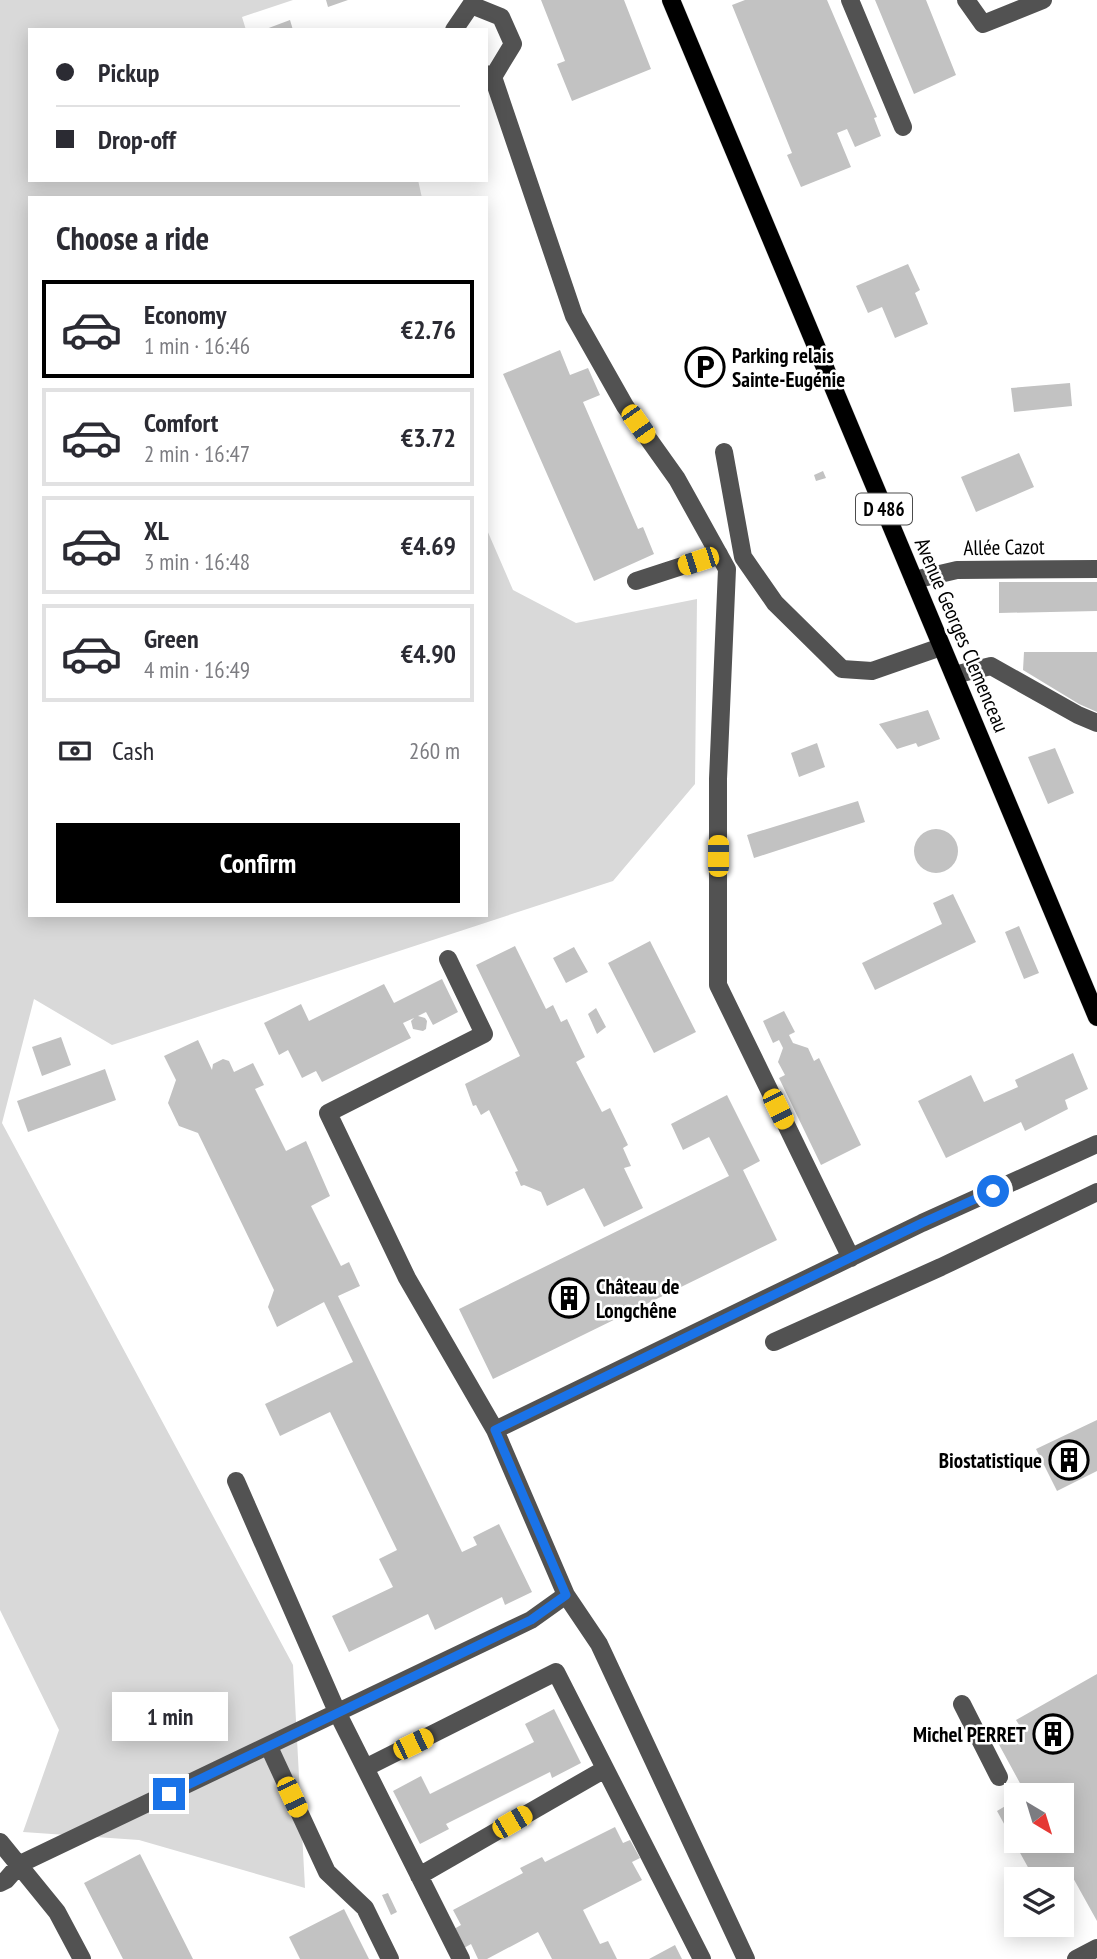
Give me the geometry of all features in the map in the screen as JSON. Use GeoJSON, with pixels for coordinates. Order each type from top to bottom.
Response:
{"type":"FeatureCollection","features":[{"type":"Feature","properties":{"kind":"main road","name":"Avenue Georges Clemenceau"},"geometry":{"type":"LineString","coordinates":[[671,0],[1097,1017]]}},
{"type":"Feature","properties":{"kind":"street"},"geometry":{"type":"LineString","coordinates":[[850,0],[903,127]]}},
{"type":"Feature","properties":{"kind":"street"},"geometry":{"type":"LineString","coordinates":[[966,0],[982,24],[1043,0]]}},
{"type":"Feature","properties":{"kind":"street"},"geometry":{"type":"LineString","coordinates":[[455,28],[470,2],[501,17],[513,44],[490,75],[574,316],[625,406],[677,479],[726,569],[718,779],[718,985],[851,1258]]}},
{"type":"Feature","properties":{"kind":"street"},"geometry":{"type":"LineString","coordinates":[[724,452],[743,557],[775,603],[842,669],[872,671],[941,647]]}},
{"type":"Feature","properties":{"kind":"street"},"geometry":{"type":"LineString","coordinates":[[636,582],[719,554]]}},
{"type":"Feature","properties":{"kind":"street","name":"Allée Cazot"},"geometry":{"type":"LineString","coordinates":[[914,580],[957,570],[1097,569]]}},
{"type":"Feature","properties":{"kind":"street"},"geometry":{"type":"LineString","coordinates":[[954,675],[991,666],[1097,723]]}},
{"type":"Feature","properties":{"kind":"street"},"geometry":{"type":"LineString","coordinates":[[448,959],[484,1034],[328,1113],[407,1278],[495,1430],[566,1595],[599,1644],[746,1959]]}},
{"type":"Feature","properties":{"kind":"street"},"geometry":{"type":"LineString","coordinates":[[495,1430],[851,1258],[1097,1144]]}},
{"type":"Feature","properties":{"kind":"street"},"geometry":{"type":"LineString","coordinates":[[774,1342],[941,1267],[1097,1192]]}},
{"type":"Feature","properties":{"kind":"street"},"geometry":{"type":"LineString","coordinates":[[236,1481],[338,1714],[461,1959]]}},
{"type":"Feature","properties":{"kind":"street"},"geometry":{"type":"LineString","coordinates":[[0,1884],[20,1864],[531,1620],[566,1595]]}},
{"type":"Feature","properties":{"kind":"street"},"geometry":{"type":"LineString","coordinates":[[365,1768],[556,1672],[702,1959]]}},
{"type":"Feature","properties":{"kind":"street"},"geometry":{"type":"LineString","coordinates":[[962,1704],[999,1777]]}},
{"type":"Feature","properties":{"kind":"street"},"geometry":{"type":"LineString","coordinates":[[269,1747],[327,1872],[365,1908],[390,1959]]}},
{"type":"Feature","properties":{"kind":"street"},"geometry":{"type":"LineString","coordinates":[[419,1876],[605,1769]]}},
{"type":"Feature","properties":{"kind":"street"},"geometry":{"type":"LineString","coordinates":[[0,1842],[57,1912],[82,1959]]}},
{"type":"Feature","properties":{"kind":"street"},"geometry":{"type":"LineString","coordinates":[[1076,1959],[1097,1948]]}},
{"type":"Feature","properties":{"kind":"shaded area"},"geometry":{"type":"Polygon","coordinates":[[[0,0],[293,0],[242,17],[245,28],[28,28],[28,182],[418,182],[422,196],[28,196],[28,917],[488,917],[488,532],[513,590],[576,623],[697,599],[695,784],[613,881],[112,1045],[34,999],[2,1123],[293,1665],[305,1888],[139,1840],[23,1832],[59,1730],[0,1610],[0,0]]]}},
{"type":"Feature","properties":{"kind":"building"},"geometry":{"type":"Polygon","coordinates":[[[326,0],[348,0],[328,7],[326,0]]]}},
{"type":"Feature","properties":{"kind":"building"},"geometry":{"type":"Polygon","coordinates":[[[541,0],[624,0],[651,69],[572,101],[557,64],[565,61],[541,0]]]}},
{"type":"Feature","properties":{"kind":"building"},"geometry":{"type":"Polygon","coordinates":[[[745,0],[827,0],[877,117],[874,118],[881,136],[855,147],[847,129],[837,133],[851,167],[801,187],[787,155],[792,153],[732,5],[745,0]]]}},
{"type":"Feature","properties":{"kind":"building"},"geometry":{"type":"Polygon","coordinates":[[[875,0],[926,0],[956,75],[914,94],[875,0]]]}},
{"type":"Feature","properties":{"kind":"building"},"geometry":{"type":"Polygon","coordinates":[[[290,20],[292,28],[269,28],[290,20]]]}},
{"type":"Feature","properties":{"kind":"building"},"geometry":{"type":"Polygon","coordinates":[[[908,264],[920,290],[915,293],[928,324],[895,338],[882,307],[868,313],[856,286],[908,264]]]}},
{"type":"Feature","properties":{"kind":"building"},"geometry":{"type":"Polygon","coordinates":[[[560,350],[570,375],[588,368],[600,395],[583,402],[638,529],[643,527],[654,554],[594,581],[503,374],[560,350]]]}},
{"type":"Feature","properties":{"kind":"building"},"geometry":{"type":"Polygon","coordinates":[[[1070,383],[1072,406],[1014,412],[1011,388],[1070,383]]]}},
{"type":"Feature","properties":{"kind":"building"},"geometry":{"type":"Polygon","coordinates":[[[1019,453],[1034,487],[976,512],[961,477],[1019,453]]]}},
{"type":"Feature","properties":{"kind":"building"},"geometry":{"type":"Polygon","coordinates":[[[823,471],[826,478],[816,481],[814,475],[823,471]]]}},
{"type":"Feature","properties":{"kind":"building"},"geometry":{"type":"Polygon","coordinates":[[[999,582],[1097,582],[1097,611],[999,613],[999,582]]]}},
{"type":"Feature","properties":{"kind":"building"},"geometry":{"type":"Polygon","coordinates":[[[1024,652],[1097,652],[1097,712],[1023,670],[1024,652]]]}},
{"type":"Feature","properties":{"kind":"building"},"geometry":{"type":"Polygon","coordinates":[[[928,710],[940,739],[918,747],[916,743],[897,749],[879,724],[928,710]]]}},
{"type":"Feature","properties":{"kind":"building"},"geometry":{"type":"Polygon","coordinates":[[[817,743],[825,767],[799,777],[791,753],[817,743]]]}},
{"type":"Feature","properties":{"kind":"building"},"geometry":{"type":"Polygon","coordinates":[[[1055,748],[1074,793],[1048,804],[1028,757],[1055,748]]]}},
{"type":"Feature","properties":{"kind":"building"},"geometry":{"type":"Polygon","coordinates":[[[858,801],[865,822],[754,858],[747,835],[858,801]]]}},
{"type":"Feature","properties":{"kind":"building"},"geometry":{"type":"Polygon","coordinates":[[[936,829],[951,836],[958,851],[951,866],[936,873],[921,866],[914,851],[921,836],[936,829]]]}},
{"type":"Feature","properties":{"kind":"building"},"geometry":{"type":"Polygon","coordinates":[[[953,894],[976,942],[875,990],[862,963],[942,924],[933,903],[953,894]]]}},
{"type":"Feature","properties":{"kind":"building"},"geometry":{"type":"Polygon","coordinates":[[[1019,926],[1039,973],[1024,979],[1005,932],[1019,926]]]}},
{"type":"Feature","properties":{"kind":"building"},"geometry":{"type":"Polygon","coordinates":[[[650,941],[696,1032],[654,1053],[608,963],[650,941]]]}},
{"type":"Feature","properties":{"kind":"building"},"geometry":{"type":"Polygon","coordinates":[[[515,946],[546,1009],[553,1005],[561,1022],[567,1019],[585,1057],[576,1062],[602,1112],[610,1108],[628,1145],[623,1148],[631,1166],[624,1168],[643,1208],[604,1227],[584,1188],[547,1206],[541,1192],[521,1186],[515,1172],[518,1171],[489,1110],[481,1115],[476,1105],[473,1106],[465,1084],[520,1056],[476,965],[515,946]]]}},
{"type":"Feature","properties":{"kind":"building"},"geometry":{"type":"Polygon","coordinates":[[[574,947],[588,972],[566,983],[553,958],[574,947]]]}},
{"type":"Feature","properties":{"kind":"building"},"geometry":{"type":"Polygon","coordinates":[[[442,979],[458,1012],[433,1025],[426,1012],[418,1016],[427,1021],[423,1031],[413,1029],[411,1021],[414,1018],[403,1023],[411,1038],[322,1082],[316,1071],[302,1078],[288,1050],[279,1055],[264,1023],[301,1004],[309,1021],[384,984],[394,1003],[442,979]]]}},
{"type":"Feature","properties":{"kind":"building"},"geometry":{"type":"Polygon","coordinates":[[[596,1008],[606,1027],[597,1034],[588,1014],[596,1008]]]}},
{"type":"Feature","properties":{"kind":"building"},"geometry":{"type":"Polygon","coordinates":[[[784,1011],[795,1032],[789,1035],[793,1043],[808,1048],[814,1061],[819,1058],[861,1145],[821,1165],[779,1078],[785,1075],[778,1062],[783,1048],[779,1040],[773,1043],[763,1021],[784,1011]]]}},
{"type":"Feature","properties":{"kind":"building"},"geometry":{"type":"Polygon","coordinates":[[[61,1037],[71,1065],[42,1076],[32,1047],[61,1037]]]}},
{"type":"Feature","properties":{"kind":"building"},"geometry":{"type":"Polygon","coordinates":[[[198,1040],[212,1070],[213,1064],[223,1059],[229,1061],[234,1072],[253,1063],[264,1085],[255,1089],[286,1151],[306,1141],[330,1196],[311,1206],[341,1266],[349,1262],[360,1286],[338,1296],[462,1552],[477,1545],[473,1537],[499,1524],[532,1592],[505,1605],[502,1597],[435,1630],[428,1614],[349,1652],[332,1616],[393,1587],[379,1559],[397,1550],[330,1412],[280,1436],[265,1404],[353,1362],[324,1302],[277,1327],[268,1307],[274,1290],[198,1133],[179,1126],[168,1103],[176,1080],[164,1056],[198,1040]]]}},
{"type":"Feature","properties":{"kind":"building"},"geometry":{"type":"Polygon","coordinates":[[[1073,1053],[1088,1089],[1065,1100],[1068,1109],[1025,1131],[1021,1122],[946,1158],[918,1101],[971,1075],[984,1102],[1018,1087],[1015,1080],[1073,1053]]]}},
{"type":"Feature","properties":{"kind":"building"},"geometry":{"type":"Polygon","coordinates":[[[105,1069],[116,1100],[28,1132],[17,1101],[105,1069]]]}},
{"type":"Feature","properties":{"kind":"building"},"geometry":{"type":"Polygon","coordinates":[[[727,1095],[760,1161],[743,1170],[777,1240],[493,1379],[459,1309],[729,1176],[709,1137],[683,1150],[671,1124],[727,1095]]]}},
{"type":"Feature","properties":{"kind":"building","name":"Biostatistique"},"geometry":{"type":"Polygon","coordinates":[[[1097,1420],[1097,1471],[1057,1491],[1036,1449],[1097,1420]]]}},
{"type":"Feature","properties":{"kind":"building"},"geometry":{"type":"Polygon","coordinates":[[[1097,1674],[1097,1921],[1074,1880],[1074,1867],[1028,1867],[1020,1853],[1074,1853],[1074,1783],[1020,1783],[997,1741],[1021,1728],[1016,1720],[1097,1674]]]}},
{"type":"Feature","properties":{"kind":"building"},"geometry":{"type":"Polygon","coordinates":[[[554,1709],[581,1763],[552,1778],[550,1772],[446,1824],[449,1829],[420,1844],[393,1791],[421,1776],[430,1794],[534,1742],[525,1724],[554,1709]]]}},
{"type":"Feature","properties":{"kind":"building"},"geometry":{"type":"Polygon","coordinates":[[[1004,1807],[1004,1824],[997,1811],[1004,1807]]]}},
{"type":"Feature","properties":{"kind":"building"},"geometry":{"type":"Polygon","coordinates":[[[615,1827],[623,1843],[630,1840],[640,1858],[632,1862],[642,1880],[583,1910],[600,1944],[608,1941],[617,1959],[552,1959],[538,1932],[487,1959],[478,1959],[471,1944],[464,1948],[454,1929],[461,1925],[453,1910],[523,1873],[520,1868],[542,1857],[545,1862],[615,1827]]]}},
{"type":"Feature","properties":{"kind":"building"},"geometry":{"type":"Polygon","coordinates":[[[140,1854],[193,1959],[123,1959],[84,1883],[140,1854]]]}},
{"type":"Feature","properties":{"kind":"building"},"geometry":{"type":"Polygon","coordinates":[[[388,1893],[397,1912],[391,1915],[382,1895],[388,1893]]]}},
{"type":"Feature","properties":{"kind":"building"},"geometry":{"type":"Polygon","coordinates":[[[344,1909],[369,1959],[300,1959],[289,1937],[344,1909]]]}},
{"type":"Feature","properties":{"kind":"building"},"geometry":{"type":"Polygon","coordinates":[[[675,1945],[682,1959],[649,1959],[675,1945]]]}},
{"type":"Feature","properties":{"kind":"place","name":"Parking relais Sainte-Eugénie"},"geometry":{"type":"Point","coordinates":[705,367]}},
{"type":"Feature","properties":{"kind":"place","name":"Château de Longchêne"},"geometry":{"type":"Point","coordinates":[569,1298]}},
{"type":"Feature","properties":{"kind":"place","name":"Biostatistique"},"geometry":{"type":"Point","coordinates":[1069,1460]}},
{"type":"Feature","properties":{"kind":"place","name":"Michel PERRET"},"geometry":{"type":"Point","coordinates":[1053,1734]}},
{"type":"Feature","properties":{"kind":"route"},"geometry":{"type":"LineString","coordinates":[[169,1794],[531,1620],[566,1595],[495,1430],[993,1191]]}}]}
